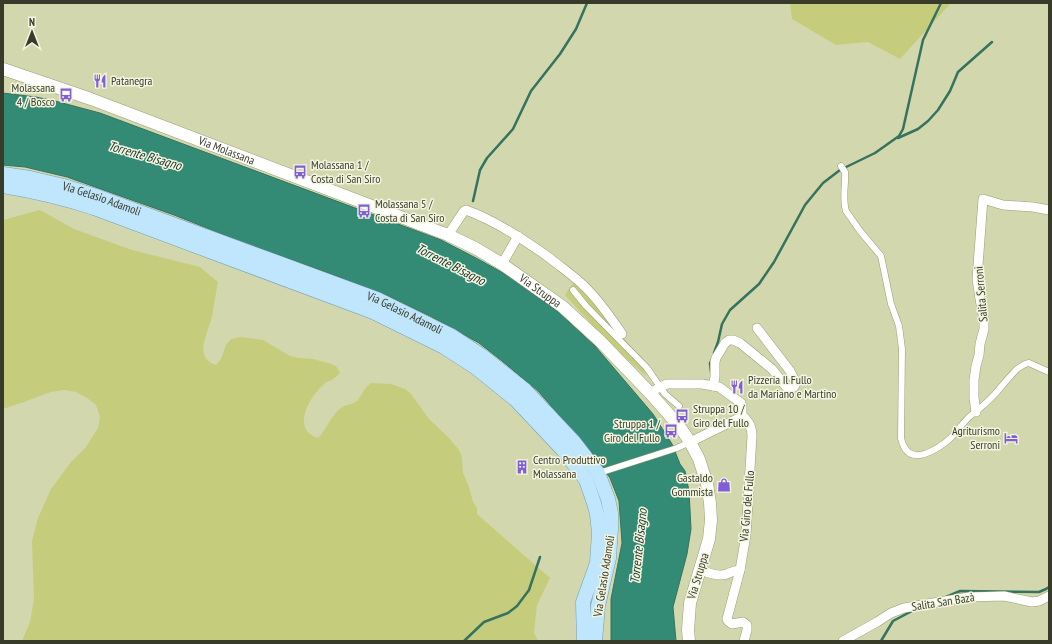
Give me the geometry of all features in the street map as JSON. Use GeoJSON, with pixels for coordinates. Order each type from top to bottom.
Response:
{"type":"FeatureCollection","features":[{"type":"Feature","properties":{"kind":"main road","name":"Via Molassana"},"geometry":{"type":"LineString","coordinates":[[3,69],[91,99],[448,235]]}},
{"type":"Feature","properties":{"kind":"main road","name":"Via Gelasio Adamoli"},"geometry":{"type":"LineString","coordinates":[[3,174],[30,178],[64,186],[99,197],[377,299],[452,336],[526,390],[574,442],[600,473],[608,499],[611,513],[609,558],[598,606],[595,641]]}},
{"type":"Feature","properties":{"kind":"main road","name":"Via Gelasio Adamoli"},"geometry":{"type":"LineString","coordinates":[[3,186],[60,197],[94,208],[373,312],[444,347],[475,367],[516,400],[563,450],[586,480],[597,514],[599,533],[597,563],[584,602],[584,641]]}},
{"type":"Feature","properties":{"kind":"main road","name":"Via Struppa"},"geometry":{"type":"LineString","coordinates":[[448,235],[475,248],[502,264],[563,307],[600,341],[620,362],[655,390],[690,442],[699,459],[707,484],[711,520],[709,539],[690,603],[688,630],[689,641]]}},
{"type":"Feature","properties":{"kind":"street"},"geometry":{"type":"LineString","coordinates":[[843,169],[846,211],[860,231],[881,256],[891,304],[899,326],[902,349],[901,433],[902,444],[910,454],[915,456],[928,452],[945,442],[994,395],[1020,366],[1029,363],[1049,372]]}},
{"type":"Feature","properties":{"kind":"street","name":"Salita Serroni"},"geometry":{"type":"LineString","coordinates":[[976,412],[974,380],[984,329],[984,320],[977,279],[984,200],[1007,206],[1033,207],[1049,210]]}},
{"type":"Feature","properties":{"kind":"street"},"geometry":{"type":"LineString","coordinates":[[448,235],[466,210],[487,219],[518,236],[570,273],[585,286],[602,306],[622,338]]}},
{"type":"Feature","properties":{"kind":"street"},"geometry":{"type":"LineString","coordinates":[[502,264],[518,236]]}},
{"type":"Feature","properties":{"kind":"street"},"geometry":{"type":"LineString","coordinates":[[582,301],[585,286]]}},
{"type":"Feature","properties":{"kind":"street","name":"Via Struppa"},"geometry":{"type":"LineString","coordinates":[[573,290],[582,301],[622,338],[627,348],[647,368],[655,390],[665,394],[679,406]]}},
{"type":"Feature","properties":{"kind":"street"},"geometry":{"type":"LineString","coordinates":[[713,386],[716,358],[725,343],[729,340],[733,340],[740,343],[772,369],[787,388],[790,389],[794,387],[796,383],[790,371],[757,328]]}},
{"type":"Feature","properties":{"kind":"street"},"geometry":{"type":"LineString","coordinates":[[620,362],[627,348]]}},
{"type":"Feature","properties":{"kind":"street"},"geometry":{"type":"LineString","coordinates":[[600,473],[677,448],[736,421],[742,415],[743,409],[741,403],[719,387],[702,384],[667,384],[655,390]]}},
{"type":"Feature","properties":{"kind":"street","name":"Via Giro del Fullo"},"geometry":{"type":"LineString","coordinates":[[742,415],[752,430],[746,535],[740,570],[727,618],[729,623],[735,624],[744,622],[747,625],[744,641]]}},
{"type":"Feature","properties":{"kind":"street"},"geometry":{"type":"LineString","coordinates":[[700,570],[719,575],[740,570]]}},
{"type":"Feature","properties":{"kind":"street","name":"Salita San Bazà"},"geometry":{"type":"LineString","coordinates":[[843,641],[897,610],[969,597],[1004,596],[1036,602],[1049,596]]}},
{"type":"Feature","properties":{"kind":"green space"},"geometry":{"type":"Polygon","coordinates":[[[790,3],[951,3],[900,59],[868,42],[836,45],[792,19],[790,3]]]}},
{"type":"Feature","properties":{"kind":"green space"},"geometry":{"type":"Polygon","coordinates":[[[40,210],[74,229],[132,250],[200,267],[218,282],[212,316],[203,350],[209,361],[216,365],[221,359],[226,345],[231,339],[240,337],[263,340],[290,356],[313,359],[336,366],[340,373],[319,389],[305,412],[305,427],[310,434],[318,438],[338,411],[358,400],[371,383],[391,384],[405,389],[411,394],[429,419],[459,450],[462,457],[463,473],[473,502],[477,508],[477,514],[550,578],[537,605],[534,633],[538,641],[22,641],[30,622],[34,599],[32,541],[38,518],[51,489],[71,462],[86,447],[98,428],[100,417],[96,405],[87,398],[76,392],[64,390],[51,392],[3,409],[3,220],[40,210]]]}},
{"type":"Feature","properties":{"kind":"green space"},"geometry":{"type":"Polygon","coordinates":[[[576,279],[640,358],[646,376],[608,342],[565,295],[576,279]]]}},
{"type":"Feature","properties":{"kind":"water","name":"Torrente Bisagno"},"geometry":{"type":"Polygon","coordinates":[[[3,93],[36,97],[100,113],[441,240],[505,274],[557,311],[595,346],[653,414],[672,444],[680,464],[685,471],[689,491],[691,529],[687,554],[673,607],[676,641],[611,641],[611,599],[622,543],[619,501],[610,478],[593,454],[538,391],[502,361],[479,343],[430,316],[386,295],[250,245],[174,215],[67,177],[25,167],[3,165],[3,93]]]}},
{"type":"Feature","properties":{"kind":"waterway"},"geometry":{"type":"LineString","coordinates":[[473,201],[480,170],[487,158],[513,129],[531,91],[560,54],[576,29],[587,3]]}},
{"type":"Feature","properties":{"kind":"waterway"},"geometry":{"type":"LineString","coordinates":[[714,353],[722,324],[730,310],[759,284],[774,262],[805,205],[823,183],[840,170],[875,153],[899,136],[903,129],[923,40],[941,3]]}},
{"type":"Feature","properties":{"kind":"waterway"},"geometry":{"type":"LineString","coordinates":[[898,138],[918,129],[928,121],[938,110],[950,91],[958,72],[992,42]]}},
{"type":"Feature","properties":{"kind":"waterway"},"geometry":{"type":"LineString","coordinates":[[711,372],[710,363],[712,360]]}},
{"type":"Feature","properties":{"kind":"waterway"},"geometry":{"type":"LineString","coordinates":[[464,641],[484,622],[508,613],[517,606],[529,590],[540,557]]}},
{"type":"Feature","properties":{"kind":"waterway"},"geometry":{"type":"LineString","coordinates":[[946,597],[960,591],[1039,592],[1049,587]]}},
{"type":"Feature","properties":{"kind":"waterway"},"geometry":{"type":"LineString","coordinates":[[881,641],[893,621],[912,611]]}},
{"type":"Feature","properties":{"kind":"place","name":"Patanegra"},"geometry":{"type":"Point","coordinates":[100,81]}},
{"type":"Feature","properties":{"kind":"place","name":"Molassana 4 / Bosco"},"geometry":{"type":"Point","coordinates":[66,95]}},
{"type":"Feature","properties":{"kind":"place","name":"Molassana 1 / Costa di San Siro"},"geometry":{"type":"Point","coordinates":[300,172]}},
{"type":"Feature","properties":{"kind":"place","name":"Molassana 5 / Costa di San Siro"},"geometry":{"type":"Point","coordinates":[364,211]}},
{"type":"Feature","properties":{"kind":"place","name":"Pizzeria Il Fullo da Mariano e Martino"},"geometry":{"type":"Point","coordinates":[737,387]}},
{"type":"Feature","properties":{"kind":"place","name":"Struppa 10 / Giro del Fullo"},"geometry":{"type":"Point","coordinates":[682,416]}},
{"type":"Feature","properties":{"kind":"place","name":"Struppa 1 / Giro del Fullo"},"geometry":{"type":"Point","coordinates":[671,431]}},
{"type":"Feature","properties":{"kind":"place","name":"Agriturismo Serroni"},"geometry":{"type":"Point","coordinates":[1011,438]}},
{"type":"Feature","properties":{"kind":"place","name":"Centro Produttivo Molassana"},"geometry":{"type":"Point","coordinates":[522,467]}},
{"type":"Feature","properties":{"kind":"place","name":"Gastaldo Gommista"},"geometry":{"type":"Point","coordinates":[724,485]}}]}
